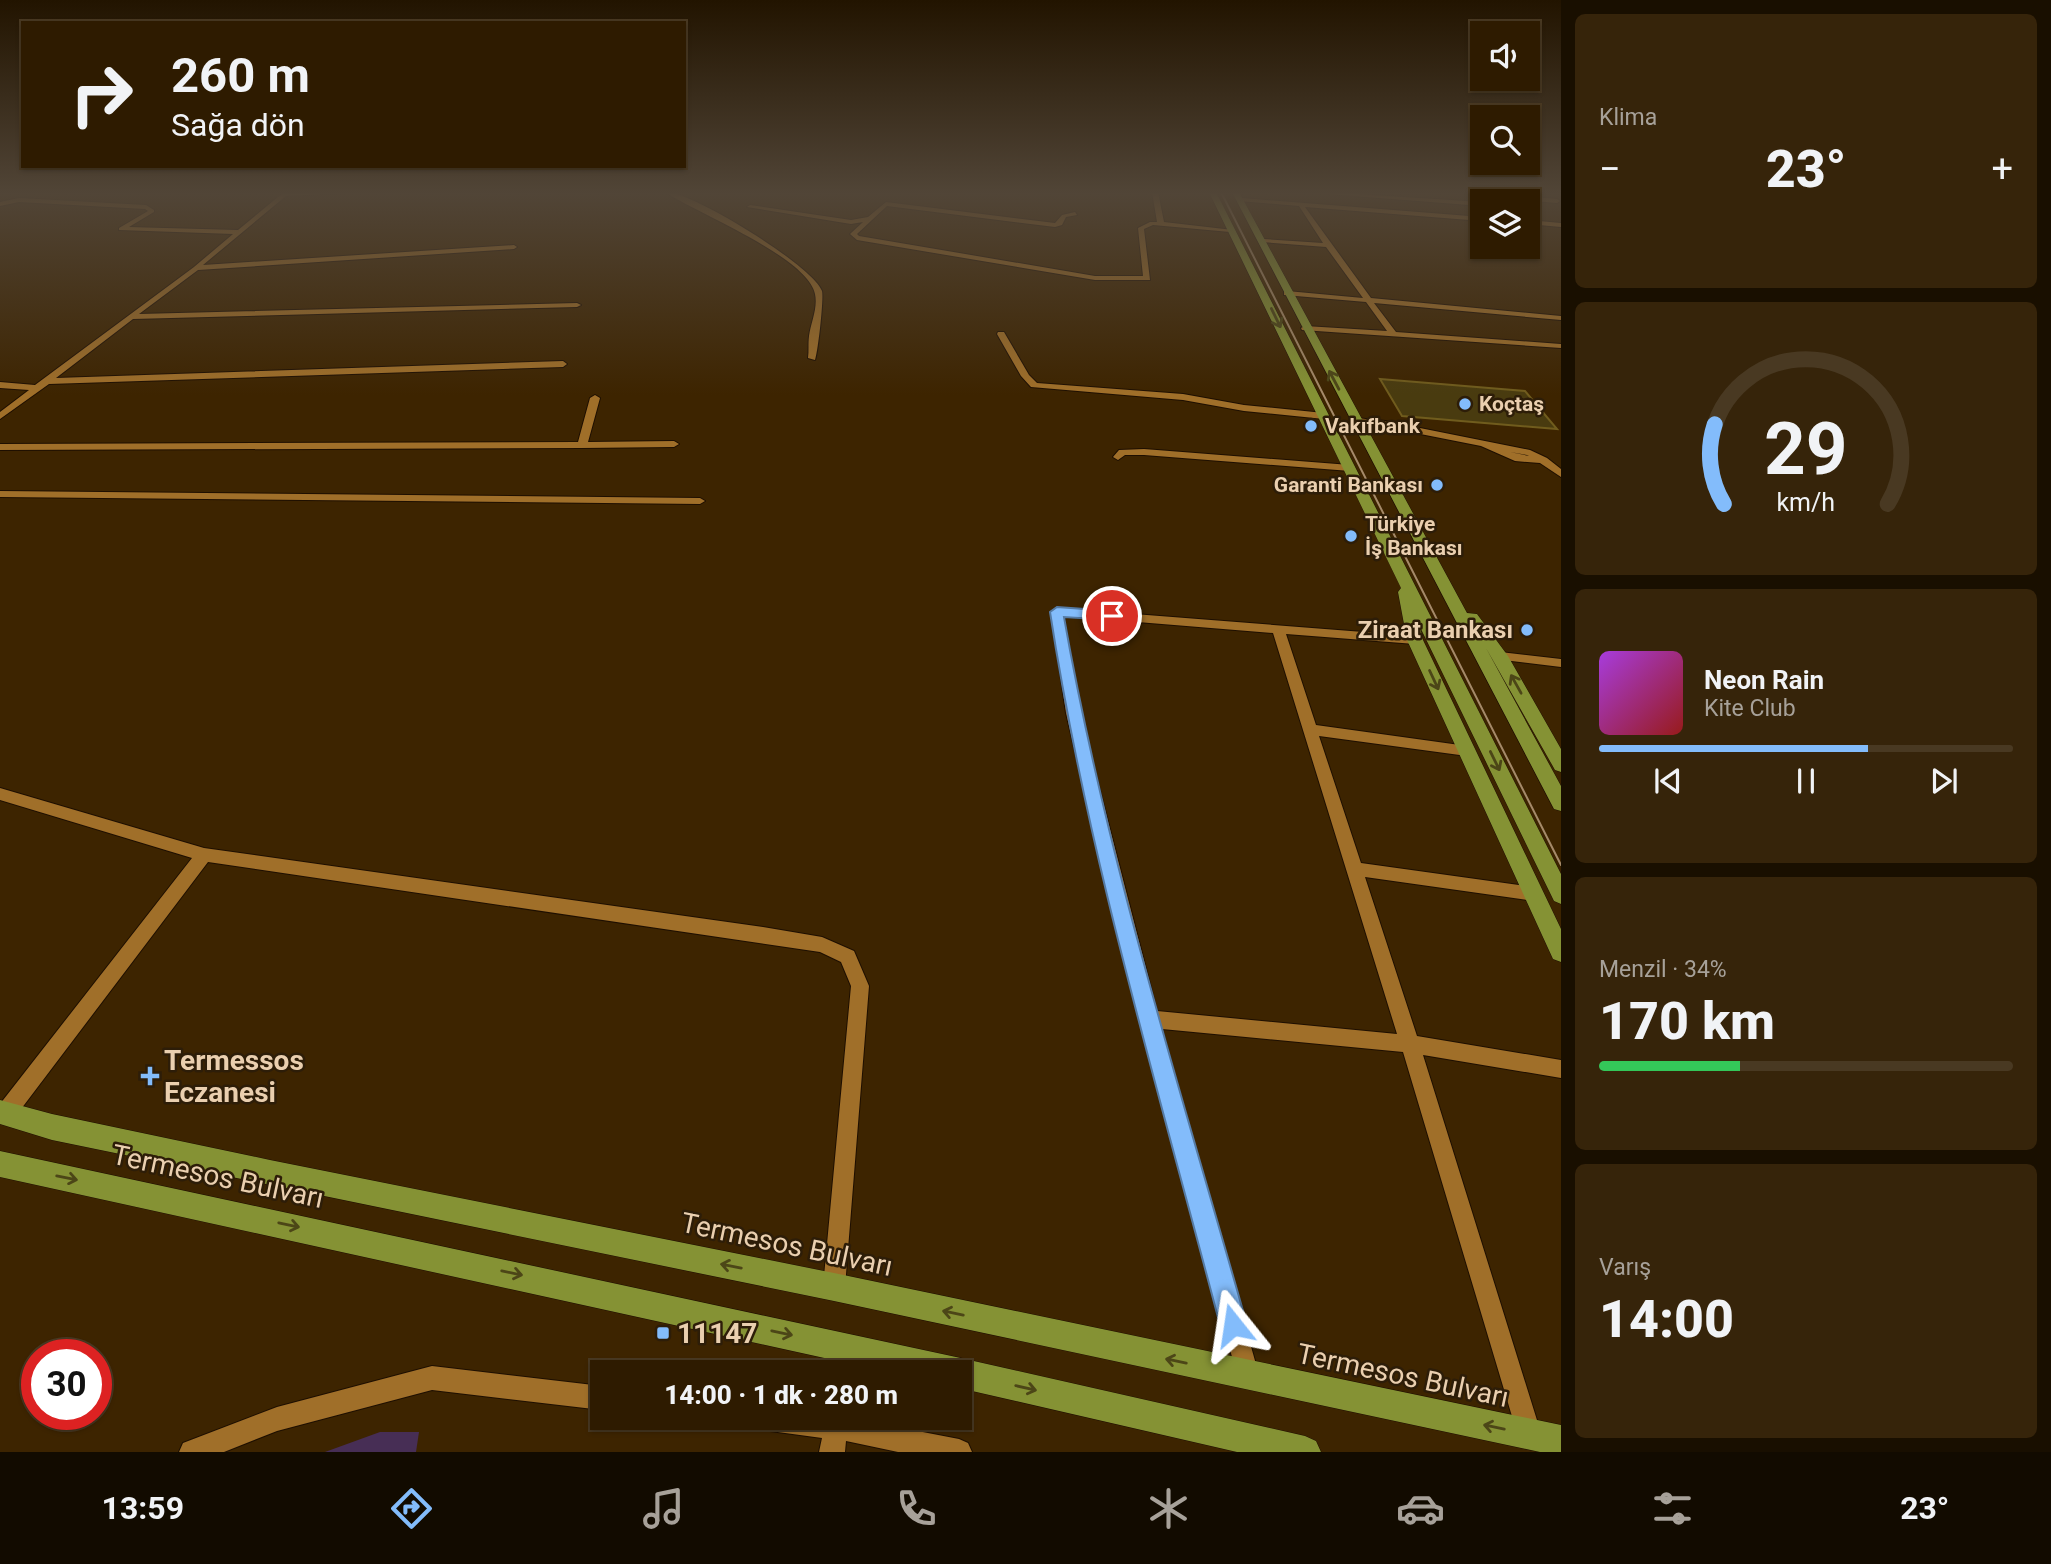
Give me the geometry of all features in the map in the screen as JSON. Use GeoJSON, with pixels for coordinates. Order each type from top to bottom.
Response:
{"type":"FeatureCollection","features":[{"type":"Feature","properties":{"kind":"main road"},"geometry":{"type":"LineString","coordinates":[[1245,260],[1561,895]]}},
{"type":"Feature","properties":{"kind":"main road"},"geometry":{"type":"LineString","coordinates":[[1272,260],[1561,804]]}},
{"type":"Feature","properties":{"kind":"main road"},"geometry":{"type":"LineString","coordinates":[[1400,569],[1415,640],[1561,952]]}},
{"type":"Feature","properties":{"kind":"main road"},"geometry":{"type":"LineString","coordinates":[[1436,569],[1500,656],[1561,765]]}},
{"type":"Feature","properties":{"kind":"main road","name":"Termesos Bulvarı"},"geometry":{"type":"LineString","coordinates":[[3,1113],[52,1127],[256,1171],[834,1287],[1561,1441]]}},
{"type":"Feature","properties":{"kind":"main road","name":"Termesos Bulvarı"},"geometry":{"type":"LineString","coordinates":[[2,1168],[849,1360]]}},
{"type":"Feature","properties":{"kind":"main road","name":"Termesos Bulvarı"},"geometry":{"type":"LineString","coordinates":[[972,1376],[1274,1450],[1306,1452]]}},
{"type":"Feature","properties":{"kind":"street"},"geometry":{"type":"LineString","coordinates":[[0,416],[206,260]]}},
{"type":"Feature","properties":{"kind":"street"},"geometry":{"type":"LineString","coordinates":[[196,268],[321,260]]}},
{"type":"Feature","properties":{"kind":"street"},"geometry":{"type":"LineString","coordinates":[[789,260],[816,284],[821,313],[814,332],[812,358]]}},
{"type":"Feature","properties":{"kind":"street"},"geometry":{"type":"LineString","coordinates":[[986,260],[1095,278],[1147,278],[1147,260]]}},
{"type":"Feature","properties":{"kind":"street"},"geometry":{"type":"LineString","coordinates":[[1339,260],[1393,334]]}},
{"type":"Feature","properties":{"kind":"street"},"geometry":{"type":"LineString","coordinates":[[1287,293],[1561,318]]}},
{"type":"Feature","properties":{"kind":"street"},"geometry":{"type":"LineString","coordinates":[[132,317],[577,305]]}},
{"type":"Feature","properties":{"kind":"street"},"geometry":{"type":"LineString","coordinates":[[1306,328],[1561,346]]}},
{"type":"Feature","properties":{"kind":"street"},"geometry":{"type":"LineString","coordinates":[[1001,334],[1025,376],[1034,385],[1183,397],[1244,408],[1324,416]]}},
{"type":"Feature","properties":{"kind":"street"},"geometry":{"type":"LineString","coordinates":[[0,385],[563,364]]}},
{"type":"Feature","properties":{"kind":"street"},"geometry":{"type":"LineString","coordinates":[[582,445],[595,398]]}},
{"type":"Feature","properties":{"kind":"street"},"geometry":{"type":"LineString","coordinates":[[1356,421],[1385,424],[1486,446],[1519,459],[1543,460],[1561,474]]}},
{"type":"Feature","properties":{"kind":"street"},"geometry":{"type":"LineString","coordinates":[[0,447],[365,443],[674,444]]}},
{"type":"Feature","properties":{"kind":"street"},"geometry":{"type":"LineString","coordinates":[[1118,457],[1122,452],[1144,452],[1350,468]]}},
{"type":"Feature","properties":{"kind":"street"},"geometry":{"type":"LineString","coordinates":[[0,494],[699,502]]}},
{"type":"Feature","properties":{"kind":"street"},"geometry":{"type":"LineString","coordinates":[[1247,1376],[1125,926],[1073,712],[1057,612],[1415,640]]}},
{"type":"Feature","properties":{"kind":"street"},"geometry":{"type":"LineString","coordinates":[[1278,628],[1356,869],[1529,1435]]}},
{"type":"Feature","properties":{"kind":"street"},"geometry":{"type":"LineString","coordinates":[[1500,656],[1561,663]]}},
{"type":"Feature","properties":{"kind":"street"},"geometry":{"type":"LineString","coordinates":[[1312,730],[1467,751]]}},
{"type":"Feature","properties":{"kind":"street"},"geometry":{"type":"LineString","coordinates":[[0,794],[204,855],[763,935],[822,945],[848,957],[860,986],[834,1287]]}},
{"type":"Feature","properties":{"kind":"street"},"geometry":{"type":"LineString","coordinates":[[3,1113],[204,855]]}},
{"type":"Feature","properties":{"kind":"street"},"geometry":{"type":"LineString","coordinates":[[1356,869],[1534,894]]}},
{"type":"Feature","properties":{"kind":"street"},"geometry":{"type":"LineString","coordinates":[[1152,1019],[1410,1044],[1561,1069]]}},
{"type":"Feature","properties":{"kind":"street"},"geometry":{"type":"LineString","coordinates":[[192,1452],[276,1419],[432,1378],[590,1397]]}},
{"type":"Feature","properties":{"kind":"street"},"geometry":{"type":"LineString","coordinates":[[832,1452],[836,1430]]}},
{"type":"Feature","properties":{"kind":"street"},"geometry":{"type":"LineString","coordinates":[[870,1430],[959,1452]]}},
{"type":"Feature","properties":{"kind":"shaded area"},"geometry":{"type":"Polygon","coordinates":[[[380,1432],[419,1432],[416,1452],[325,1452],[380,1432]]]}},
{"type":"Feature","properties":{"kind":"building","name":"Koçtaş"},"geometry":{"type":"Polygon","coordinates":[[[1380,379],[1525,391],[1557,429],[1402,416],[1380,379]]]}},
{"type":"Feature","properties":{"kind":"tram line"},"geometry":{"type":"LineString","coordinates":[[1255,260],[1561,865]]}},
{"type":"Feature","properties":{"kind":"place","name":"Koçtaş"},"geometry":{"type":"Point","coordinates":[1465,404]}},
{"type":"Feature","properties":{"kind":"place","name":"Vakıfbank"},"geometry":{"type":"Point","coordinates":[1311,426]}},
{"type":"Feature","properties":{"kind":"place","name":"Garanti Bankası"},"geometry":{"type":"Point","coordinates":[1437,485]}},
{"type":"Feature","properties":{"kind":"place","name":"Türkiye İş Bankası"},"geometry":{"type":"Point","coordinates":[1351,536]}},
{"type":"Feature","properties":{"kind":"place","name":"Ziraat Bankası"},"geometry":{"type":"Point","coordinates":[1527,630]}},
{"type":"Feature","properties":{"kind":"place","name":"Termessos Eczanesi"},"geometry":{"type":"Point","coordinates":[150,1076]}},
{"type":"Feature","properties":{"kind":"place","name":"11147"},"geometry":{"type":"Point","coordinates":[663,1333]}},
{"type":"Feature","properties":{"kind":"route"},"geometry":{"type":"LineString","coordinates":[[1112,616],[1057,612],[1073,712],[1125,926],[1233,1325]]}}]}
